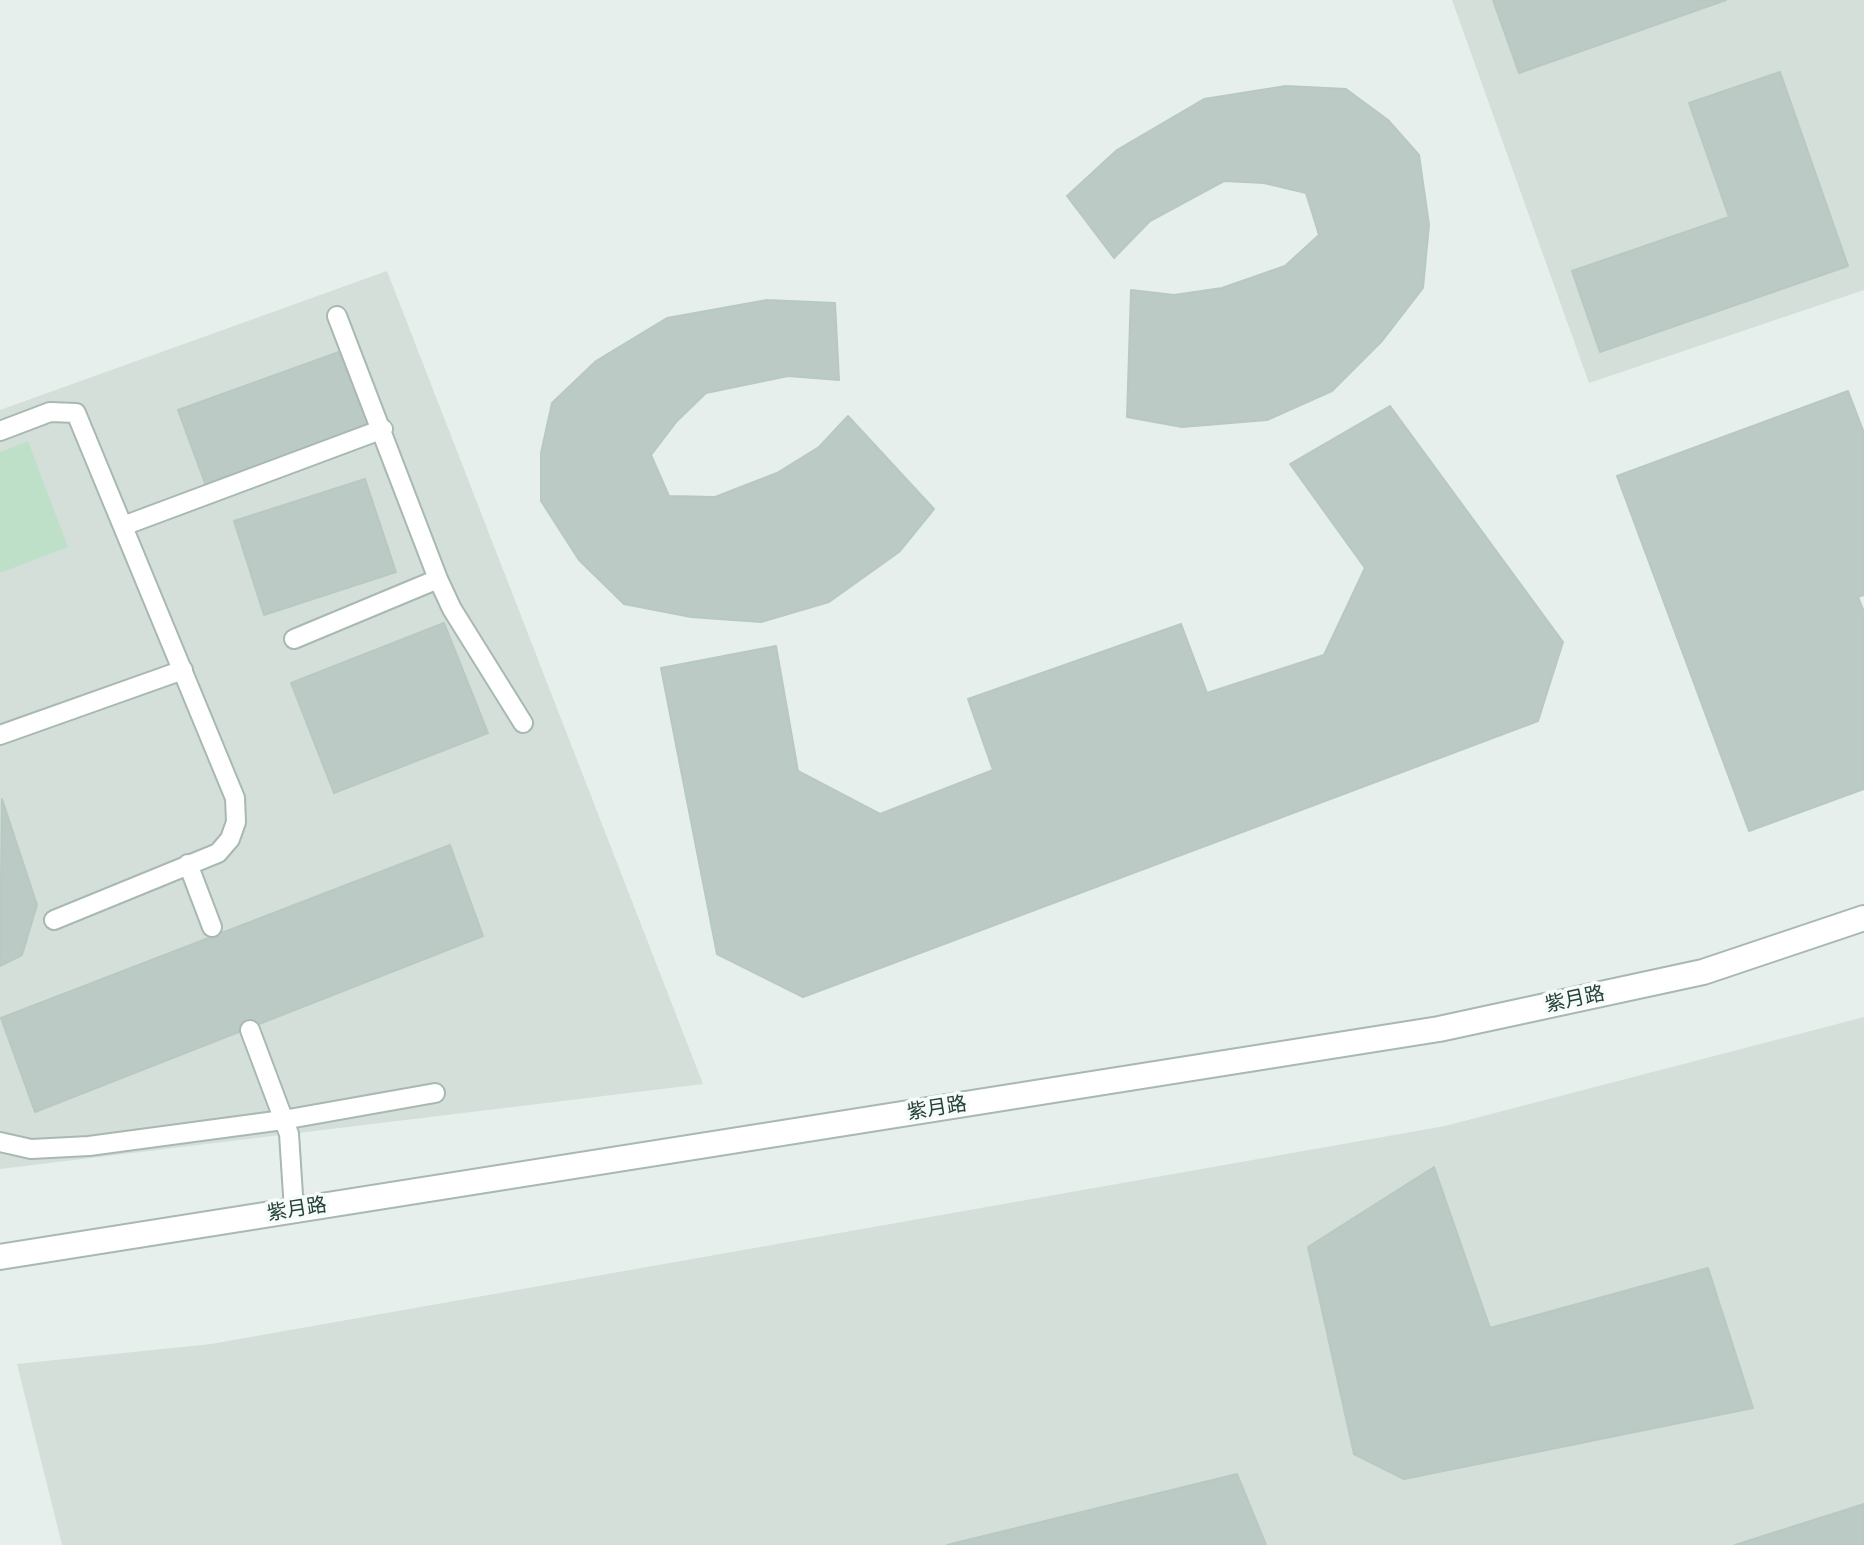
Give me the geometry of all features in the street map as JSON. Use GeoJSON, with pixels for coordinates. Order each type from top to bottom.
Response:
{"type":"FeatureCollection","features":[{"type":"Feature","properties":{"kind":"street","name":"紫月路"},"geometry":{"type":"LineString","coordinates":[[0,1257],[1439,1029],[1703,972],[1864,918]]}},
{"type":"Feature","properties":{"kind":"lane"},"geometry":{"type":"LineString","coordinates":[[337,316],[383,429],[438,579],[452,609],[523,723]]}},
{"type":"Feature","properties":{"kind":"lane"},"geometry":{"type":"LineString","coordinates":[[0,431],[50,412],[76,413],[235,798],[236,822],[230,839],[218,853],[54,920]]}},
{"type":"Feature","properties":{"kind":"lane"},"geometry":{"type":"LineString","coordinates":[[123,526],[383,429]]}},
{"type":"Feature","properties":{"kind":"lane"},"geometry":{"type":"LineString","coordinates":[[294,639],[438,579]]}},
{"type":"Feature","properties":{"kind":"lane"},"geometry":{"type":"LineString","coordinates":[[0,735],[183,670]]}},
{"type":"Feature","properties":{"kind":"lane"},"geometry":{"type":"LineString","coordinates":[[188,864],[212,927]]}},
{"type":"Feature","properties":{"kind":"lane"},"geometry":{"type":"LineString","coordinates":[[250,1030],[289,1134],[294,1210]]}},
{"type":"Feature","properties":{"kind":"lane"},"geometry":{"type":"LineString","coordinates":[[0,1142],[31,1149],[89,1146],[283,1120],[435,1093]]}},
{"type":"Feature","properties":{"kind":"shaded area"},"geometry":{"type":"Polygon","coordinates":[[[1452,0],[1864,0],[1864,290],[1589,383],[1452,0]]]}},
{"type":"Feature","properties":{"kind":"shaded area"},"geometry":{"type":"Polygon","coordinates":[[[387,271],[703,1084],[0,1169],[0,410],[387,271]]]}},
{"type":"Feature","properties":{"kind":"shaded area"},"geometry":{"type":"Polygon","coordinates":[[[1864,1017],[1864,1545],[62,1545],[17,1364],[211,1344],[1445,1126],[1864,1017]]]}},
{"type":"Feature","properties":{"kind":"green space"},"geometry":{"type":"Polygon","coordinates":[[[28,441],[68,547],[0,573],[0,452],[28,441]]]}},
{"type":"Feature","properties":{"kind":"building"},"geometry":{"type":"Polygon","coordinates":[[[1493,0],[1726,0],[1519,73],[1493,0]]]}},
{"type":"Feature","properties":{"kind":"building"},"geometry":{"type":"Polygon","coordinates":[[[1780,72],[1848,266],[1600,352],[1572,271],[1729,217],[1689,103],[1780,72]]]}},
{"type":"Feature","properties":{"kind":"building"},"geometry":{"type":"Polygon","coordinates":[[[1286,86],[1346,89],[1388,120],[1419,155],[1429,225],[1423,288],[1382,341],[1332,391],[1267,420],[1182,427],[1127,417],[1131,290],[1174,295],[1222,288],[1285,266],[1319,235],[1306,193],[1264,183],[1224,181],[1150,221],[1114,258],[1067,196],[1117,150],[1204,99],[1286,86]]]}},
{"type":"Feature","properties":{"kind":"building"},"geometry":{"type":"Polygon","coordinates":[[[767,300],[835,303],[839,380],[788,376],[706,393],[677,421],[651,455],[669,496],[715,497],[777,473],[819,447],[848,416],[934,509],[899,552],[829,602],[761,622],[691,617],[624,604],[579,560],[541,501],[541,453],[552,403],[596,361],[667,318],[767,300]]]}},
{"type":"Feature","properties":{"kind":"building"},"geometry":{"type":"Polygon","coordinates":[[[350,348],[383,429],[209,494],[178,410],[350,348]]]}},
{"type":"Feature","properties":{"kind":"building"},"geometry":{"type":"Polygon","coordinates":[[[1848,391],[1864,433],[1864,595],[1858,597],[1864,612],[1864,789],[1749,831],[1617,476],[1848,391]]]}},
{"type":"Feature","properties":{"kind":"building"},"geometry":{"type":"Polygon","coordinates":[[[1390,406],[1563,642],[1538,721],[803,997],[717,954],[661,668],[776,646],[798,771],[880,814],[993,770],[968,699],[1181,624],[1207,693],[1324,655],[1365,568],[1290,464],[1390,406]]]}},
{"type":"Feature","properties":{"kind":"building"},"geometry":{"type":"Polygon","coordinates":[[[365,479],[396,572],[264,615],[234,521],[365,479]]]}},
{"type":"Feature","properties":{"kind":"building"},"geometry":{"type":"Polygon","coordinates":[[[444,623],[488,733],[334,793],[291,683],[444,623]]]}},
{"type":"Feature","properties":{"kind":"building"},"geometry":{"type":"Polygon","coordinates":[[[2,799],[37,905],[22,955],[0,966],[2,799]]]}},
{"type":"Feature","properties":{"kind":"building"},"geometry":{"type":"Polygon","coordinates":[[[450,845],[483,936],[35,1112],[1,1018],[450,845]]]}},
{"type":"Feature","properties":{"kind":"building"},"geometry":{"type":"Polygon","coordinates":[[[1434,1167],[1490,1328],[1708,1268],[1753,1408],[1404,1479],[1354,1454],[1308,1247],[1434,1167]]]}},
{"type":"Feature","properties":{"kind":"building"},"geometry":{"type":"Polygon","coordinates":[[[1237,1474],[1266,1545],[947,1545],[1237,1474]]]}},
{"type":"Feature","properties":{"kind":"building"},"geometry":{"type":"Polygon","coordinates":[[[1864,1504],[1864,1545],[1735,1545],[1864,1504]]]}}]}
